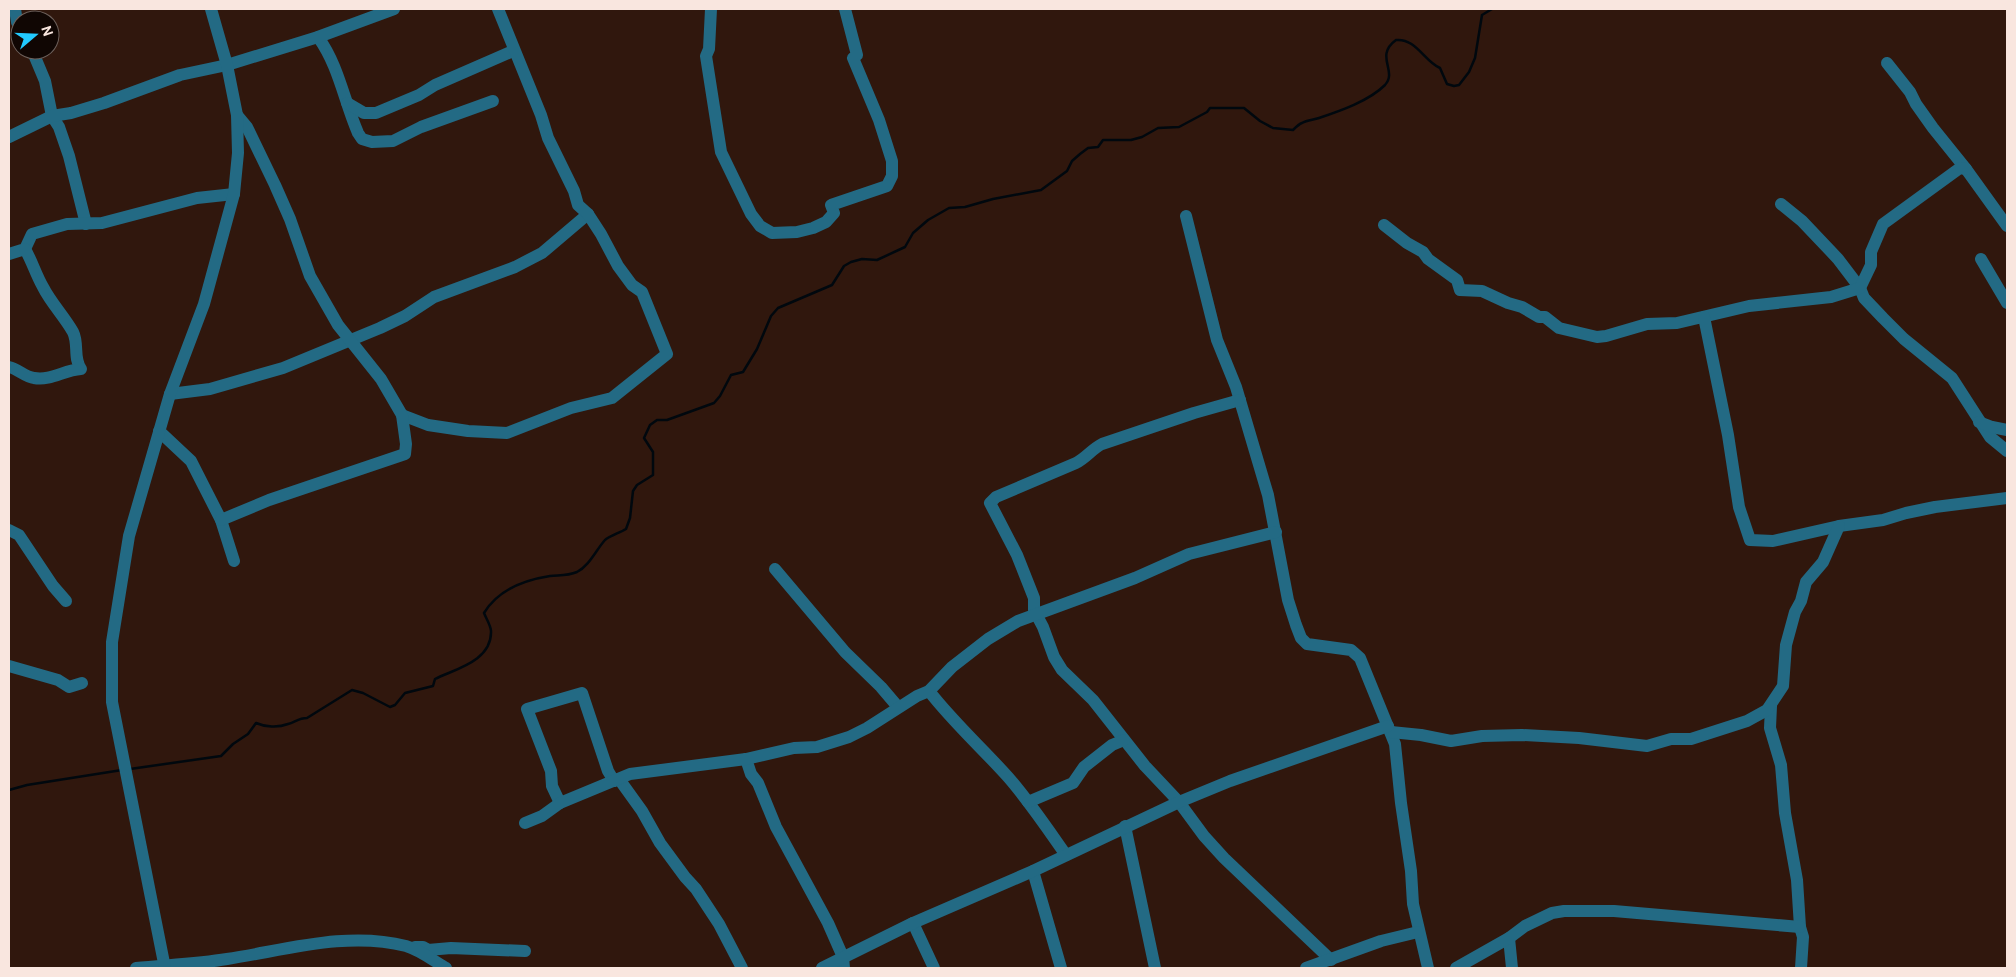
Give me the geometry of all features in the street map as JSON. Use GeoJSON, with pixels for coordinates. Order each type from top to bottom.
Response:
{"type":"FeatureCollection","features":[{"type":"Feature","properties":{"kind":"street"},"geometry":{"type":"LineString","coordinates":[[165,967],[112,702],[112,642],[128,536],[170,394],[204,304],[234,194],[238,153],[237,115],[227,65],[211,9]]}},
{"type":"Feature","properties":{"kind":"street"},"geometry":{"type":"LineString","coordinates":[[9,137],[52,116],[72,113],[104,103],[180,75],[227,65],[394,9]]}},
{"type":"Feature","properties":{"kind":"street"},"geometry":{"type":"LineString","coordinates":[[402,415],[428,425],[468,431],[507,432],[523,428],[571,408],[612,398],[667,354],[642,292],[632,286],[618,266],[588,214],[578,205],[574,191],[548,138],[541,115],[513,51],[498,9]]}},
{"type":"Feature","properties":{"kind":"street"},"geometry":{"type":"LineString","coordinates":[[711,9],[709,49],[706,56],[721,152],[751,214],[760,226],[772,233],[783,234],[813,228],[826,222],[834,213],[830,205],[887,186],[892,176],[892,161],[853,58],[857,54],[845,9]]}},
{"type":"Feature","properties":{"kind":"street"},"geometry":{"type":"LineString","coordinates":[[318,36],[328,50],[358,133],[362,139],[372,142],[393,141],[421,127],[493,100]]}},
{"type":"Feature","properties":{"kind":"street"},"geometry":{"type":"LineString","coordinates":[[347,104],[364,113],[376,113],[419,95],[434,85],[513,51]]}},
{"type":"Feature","properties":{"kind":"street"},"geometry":{"type":"LineString","coordinates":[[36,60],[45,81],[52,116],[59,127],[69,156],[80,207],[86,224]]}},
{"type":"Feature","properties":{"kind":"street"},"geometry":{"type":"LineString","coordinates":[[1887,63],[2007,226]]}},
{"type":"Feature","properties":{"kind":"street"},"geometry":{"type":"LineString","coordinates":[[221,520],[269,500],[405,454],[406,444],[402,415],[381,379],[338,326],[310,276],[290,219],[275,184],[247,127],[237,115]]}},
{"type":"Feature","properties":{"kind":"street"},"geometry":{"type":"LineString","coordinates":[[1384,225],[1407,243],[1423,252],[1428,259],[1457,280],[1460,290],[1482,291],[1508,304],[1522,307],[1539,317],[1545,317],[1559,328],[1597,337],[1647,324],[1677,323],[1749,306],[1830,297],[1860,288],[1871,265],[1871,252],[1884,224],[1953,172],[1960,168],[1966,169]]}},
{"type":"Feature","properties":{"kind":"street"},"geometry":{"type":"LineString","coordinates":[[9,254],[25,249],[32,234],[68,224],[102,223],[197,198],[234,194]]}},
{"type":"Feature","properties":{"kind":"street"},"geometry":{"type":"LineString","coordinates":[[1781,204],[1802,221],[1838,259],[1860,288],[1864,298],[1883,318],[1904,339],[1952,378],[1990,437],[2007,451]]}},
{"type":"Feature","properties":{"kind":"street"},"geometry":{"type":"LineString","coordinates":[[68,224],[77,215],[80,207]]}},
{"type":"Feature","properties":{"kind":"street"},"geometry":{"type":"LineString","coordinates":[[170,394],[210,389],[283,368],[350,340],[405,316],[434,297],[515,267],[542,252],[588,214]]}},
{"type":"Feature","properties":{"kind":"street"},"geometry":{"type":"LineString","coordinates":[[1186,216],[1217,340],[1236,387],[1268,495],[1288,600],[1302,638],[1307,644],[1352,650],[1360,658],[1395,744],[1411,871],[1413,904],[1418,932],[1428,968]]}},
{"type":"Feature","properties":{"kind":"street"},"geometry":{"type":"LineString","coordinates":[[9,366],[34,378],[50,378],[68,370],[81,369],[76,359],[77,345],[72,331],[42,286],[25,249]]}},
{"type":"Feature","properties":{"kind":"street"},"geometry":{"type":"LineString","coordinates":[[1981,259],[2007,302]]}},
{"type":"Feature","properties":{"kind":"street"},"geometry":{"type":"LineString","coordinates":[[1704,317],[1728,435],[1740,507],[1750,540],[1773,541],[1839,526],[1883,520],[1935,507],[2007,498]]}},
{"type":"Feature","properties":{"kind":"street"},"geometry":{"type":"LineString","coordinates":[[1240,400],[1194,413],[1102,444],[1095,447],[1086,458],[1076,464],[996,497],[990,503],[1024,571],[1034,598],[1034,610],[1054,657],[1062,670],[1093,700],[1145,766],[1179,802],[1204,836],[1224,858],[1331,960]]}},
{"type":"Feature","properties":{"kind":"street"},"geometry":{"type":"LineString","coordinates":[[1979,422],[2007,430]]}},
{"type":"Feature","properties":{"kind":"street"},"geometry":{"type":"LineString","coordinates":[[159,430],[191,461],[221,520],[234,561]]}},
{"type":"Feature","properties":{"kind":"street"},"geometry":{"type":"LineString","coordinates":[[822,968],[844,963],[913,923],[1033,871],[1179,802],[1230,781],[1389,729],[1451,741],[1482,736],[1522,735],[1579,738],[1647,746],[1664,740],[1691,739],[1734,726],[1758,715],[1771,706],[1783,686],[1786,646],[1790,627],[1801,602],[1806,582],[1823,562],[1839,526]]}},
{"type":"Feature","properties":{"kind":"street"},"geometry":{"type":"LineString","coordinates":[[9,530],[19,534],[53,586],[66,601]]}},
{"type":"Feature","properties":{"kind":"street"},"geometry":{"type":"LineString","coordinates":[[526,823],[542,816],[560,803],[630,774],[746,759],[794,748],[817,747],[830,744],[867,728],[898,707],[929,691],[952,667],[988,639],[1012,625],[1036,614],[1135,578],[1189,554],[1276,532]]}},
{"type":"Feature","properties":{"kind":"street"},"geometry":{"type":"LineString","coordinates":[[776,569],[845,652],[898,707]]}},
{"type":"Feature","properties":{"kind":"street"},"geometry":{"type":"LineString","coordinates":[[9,666],[58,680],[70,687],[82,683]]}},
{"type":"Feature","properties":{"kind":"street"},"geometry":{"type":"LineString","coordinates":[[929,691],[1028,802],[1066,855]]}},
{"type":"Feature","properties":{"kind":"street"},"geometry":{"type":"LineString","coordinates":[[560,803],[552,786],[550,771],[527,709],[582,693],[608,772],[617,780],[642,811],[660,843],[696,889],[742,968]]}},
{"type":"Feature","properties":{"kind":"street"},"geometry":{"type":"LineString","coordinates":[[1771,706],[1770,728],[1781,765],[1785,813],[1796,880],[1800,927],[1803,937],[1801,968]]}},
{"type":"Feature","properties":{"kind":"street"},"geometry":{"type":"LineString","coordinates":[[1028,802],[1073,783],[1084,767],[1112,745],[1124,740]]}},
{"type":"Feature","properties":{"kind":"street"},"geometry":{"type":"LineString","coordinates":[[746,759],[776,827],[828,924],[844,963]]}},
{"type":"Feature","properties":{"kind":"street"},"geometry":{"type":"LineString","coordinates":[[1125,826],[1155,968]]}},
{"type":"Feature","properties":{"kind":"street"},"geometry":{"type":"LineString","coordinates":[[1033,871],[1061,968]]}},
{"type":"Feature","properties":{"kind":"street"},"geometry":{"type":"LineString","coordinates":[[1456,968],[1532,923],[1552,913],[1564,911],[1614,910],[1800,927]]}},
{"type":"Feature","properties":{"kind":"street"},"geometry":{"type":"LineString","coordinates":[[913,923],[934,968]]}},
{"type":"Feature","properties":{"kind":"street"},"geometry":{"type":"LineString","coordinates":[[1306,968],[1381,941],[1418,932]]}},
{"type":"Feature","properties":{"kind":"street"},"geometry":{"type":"LineString","coordinates":[[1509,938],[1512,968]]}},
{"type":"Feature","properties":{"kind":"street"},"geometry":{"type":"LineString","coordinates":[[136,968],[165,967],[226,959],[330,942],[376,941],[423,947],[428,950],[451,948],[525,951]]}},
{"type":"Feature","properties":{"kind":"street"},"geometry":{"type":"LineString","coordinates":[[408,946],[446,968]]}},
{"type":"Feature","properties":{"kind":"waterway"},"geometry":{"type":"LineString","coordinates":[[130,769],[221,756],[233,744],[248,734],[256,723],[267,726],[280,726],[307,718],[352,690],[363,693],[390,707],[395,705],[405,693],[433,686],[435,679],[479,657],[490,641],[491,629],[484,613],[497,598],[521,583],[577,572],[589,562],[605,540],[626,529],[630,518],[633,491],[637,485],[653,475],[653,452],[644,438],[650,425],[657,420],[667,420],[714,403],[731,375],[743,372],[757,349],[771,316],[778,308],[832,285],[844,266],[851,262],[862,259],[877,260],[905,247],[913,233],[928,220],[949,208],[965,207],[993,199],[1041,190],[1067,171],[1072,161],[1080,154],[1088,148],[1098,147],[1103,140],[1131,140],[1142,137],[1158,128],[1179,127],[1207,112],[1210,108],[1244,108],[1260,121],[1273,128],[1293,130],[1304,122],[1363,101],[1385,85],[1389,74],[1386,58],[1387,52],[1396,40],[1403,40],[1414,46],[1434,65],[1440,68],[1447,84],[1459,85],[1469,72],[1475,58],[1482,15],[1492,9]]}},
{"type":"Feature","properties":{"kind":"waterway"},"geometry":{"type":"LineString","coordinates":[[9,790],[27,785],[122,770]]}}]}
